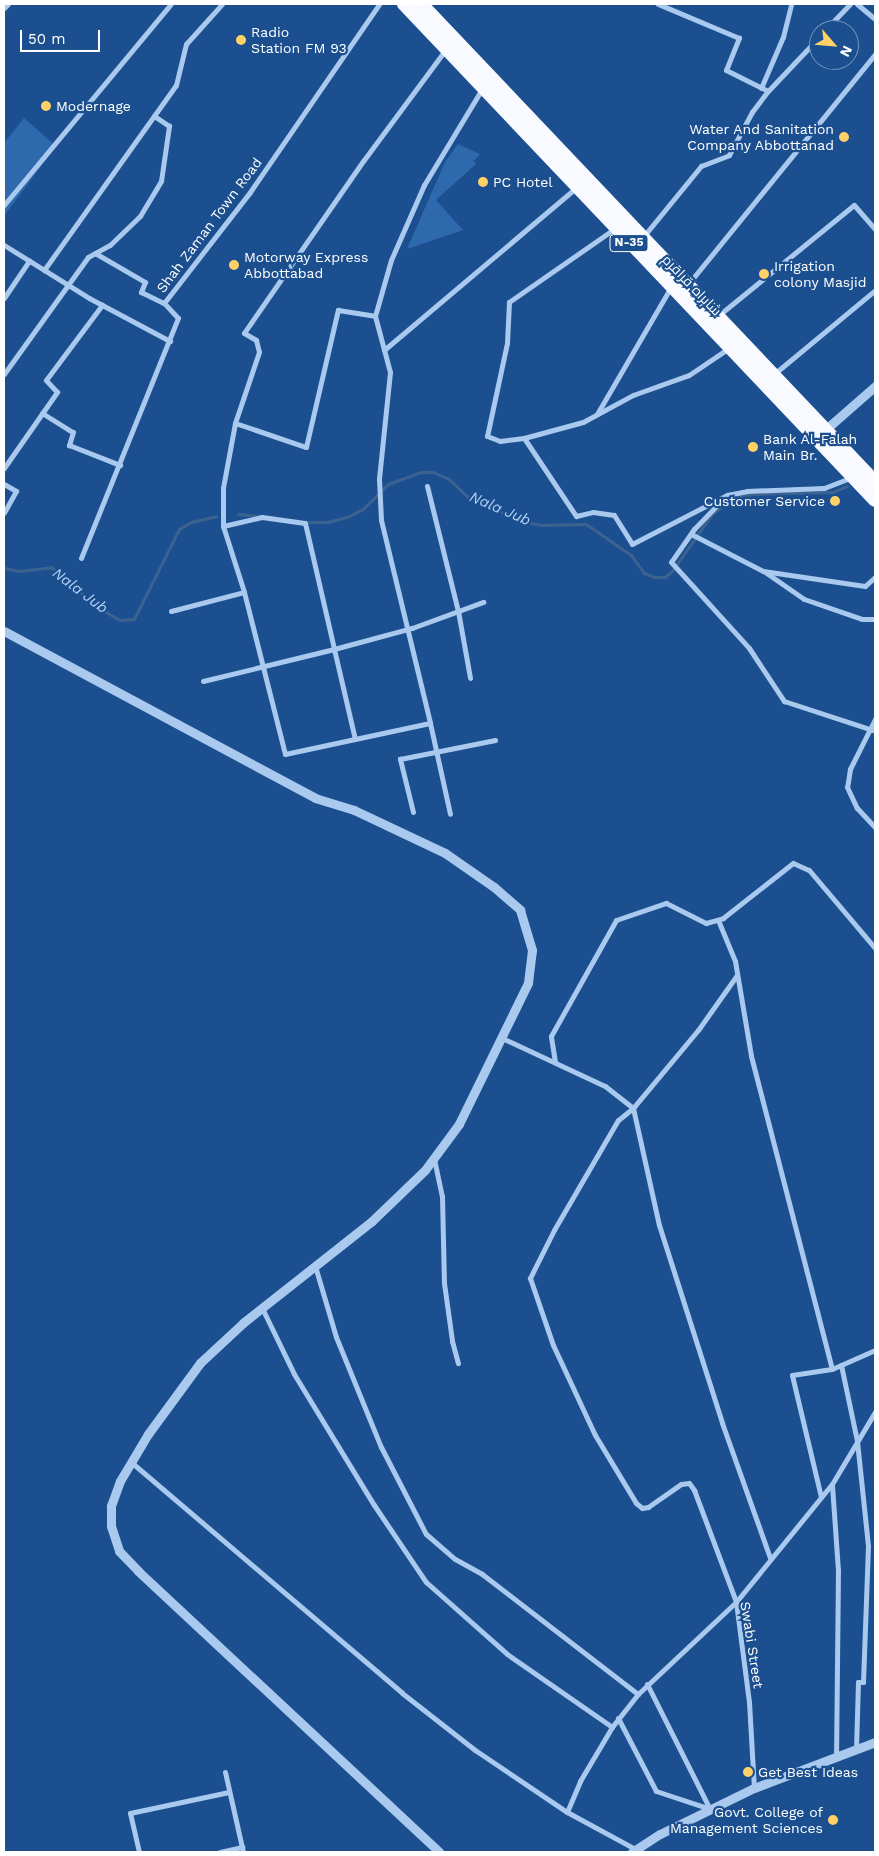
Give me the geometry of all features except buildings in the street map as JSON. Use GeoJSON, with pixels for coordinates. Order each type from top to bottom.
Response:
{"type":"FeatureCollection","features":[{"type":"Feature","properties":{"kind":"highway","name":"شاہراہ قراقرم"},"geometry":{"type":"LineString","coordinates":[[404,4],[482,89],[671,287],[866,484]]}},
{"type":"Feature","properties":{"kind":"highway","name":"شاہراہ قراقرم"},"geometry":{"type":"LineString","coordinates":[[421,4],[825,430],[866,484]]}},
{"type":"Feature","properties":{"kind":"street"},"geometry":{"type":"LineString","coordinates":[[4,8],[8,4]]}},
{"type":"Feature","properties":{"kind":"street"},"geometry":{"type":"LineString","coordinates":[[4,204],[171,4]]}},
{"type":"Feature","properties":{"kind":"street"},"geometry":{"type":"LineString","coordinates":[[44,270],[176,85],[186,44],[222,4]]}},
{"type":"Feature","properties":{"kind":"street","name":"Shah Zaman Town Road"},"geometry":{"type":"LineString","coordinates":[[80,558],[120,465],[178,318],[164,303],[250,192],[379,4]]}},
{"type":"Feature","properties":{"kind":"street"},"geometry":{"type":"LineString","coordinates":[[660,4],[739,38],[726,70],[768,91]]}},
{"type":"Feature","properties":{"kind":"street"},"geometry":{"type":"LineString","coordinates":[[762,88],[784,37],[791,4]]}},
{"type":"Feature","properties":{"kind":"street"},"geometry":{"type":"LineString","coordinates":[[835,20],[850,4]]}},
{"type":"Feature","properties":{"kind":"street"},"geometry":{"type":"LineString","coordinates":[[857,4],[875,19]]}},
{"type":"Feature","properties":{"kind":"street"},"geometry":{"type":"LineString","coordinates":[[642,238],[701,166],[729,155],[752,112],[768,91],[809,48]]}},
{"type":"Feature","properties":{"kind":"street"},"geometry":{"type":"LineString","coordinates":[[430,723],[285,754],[244,592],[223,526],[223,488],[235,423],[259,352],[256,340],[244,333],[363,161],[446,49]]}},
{"type":"Feature","properties":{"kind":"street"},"geometry":{"type":"LineString","coordinates":[[687,285],[875,54]]}},
{"type":"Feature","properties":{"kind":"street"},"geometry":{"type":"LineString","coordinates":[[450,814],[437,752],[381,520],[380,484],[390,372],[375,316],[391,260],[424,184],[482,89]]}},
{"type":"Feature","properties":{"kind":"street"},"geometry":{"type":"LineString","coordinates":[[4,374],[88,257],[110,245],[140,216],[161,181],[169,126],[154,116]]}},
{"type":"Feature","properties":{"kind":"street"},"geometry":{"type":"LineString","coordinates":[[384,350],[576,188]]}},
{"type":"Feature","properties":{"kind":"street"},"geometry":{"type":"LineString","coordinates":[[716,317],[854,205],[875,229]]}},
{"type":"Feature","properties":{"kind":"street"},"geometry":{"type":"LineString","coordinates":[[615,228],[509,302],[507,342],[487,436],[500,441],[524,438],[583,422],[633,395],[690,375],[730,348]]}},
{"type":"Feature","properties":{"kind":"street"},"geometry":{"type":"LineString","coordinates":[[4,245],[102,305],[170,341]]}},
{"type":"Feature","properties":{"kind":"street"},"geometry":{"type":"LineString","coordinates":[[95,253],[144,282],[141,292],[164,303]]}},
{"type":"Feature","properties":{"kind":"street"},"geometry":{"type":"LineString","coordinates":[[4,298],[30,261]]}},
{"type":"Feature","properties":{"kind":"street"},"geometry":{"type":"LineString","coordinates":[[596,415],[671,287]]}},
{"type":"Feature","properties":{"kind":"street"},"geometry":{"type":"LineString","coordinates":[[773,375],[875,290]]}},
{"type":"Feature","properties":{"kind":"street"},"geometry":{"type":"LineString","coordinates":[[4,468],[57,392],[46,380],[102,305]]}},
{"type":"Feature","properties":{"kind":"street"},"geometry":{"type":"LineString","coordinates":[[235,423],[306,447],[338,310],[375,316]]}},
{"type":"Feature","properties":{"kind":"street"},"geometry":{"type":"LineString","coordinates":[[825,430],[875,386]]}},
{"type":"Feature","properties":{"kind":"street"},"geometry":{"type":"LineString","coordinates":[[42,414],[73,432],[69,445],[120,465]]}},
{"type":"Feature","properties":{"kind":"street"},"geometry":{"type":"LineString","coordinates":[[524,438],[576,516],[593,512],[614,515],[632,544],[727,495],[747,491],[824,488],[866,484]]}},
{"type":"Feature","properties":{"kind":"street"},"geometry":{"type":"LineString","coordinates":[[4,484],[16,491],[4,513]]}},
{"type":"Feature","properties":{"kind":"street"},"geometry":{"type":"LineString","coordinates":[[427,486],[458,611],[470,678]]}},
{"type":"Feature","properties":{"kind":"street"},"geometry":{"type":"LineString","coordinates":[[727,495],[691,534],[671,562],[749,648],[784,700],[873,730]]}},
{"type":"Feature","properties":{"kind":"street"},"geometry":{"type":"LineString","coordinates":[[223,526],[262,517],[305,523],[355,739]]}},
{"type":"Feature","properties":{"kind":"street"},"geometry":{"type":"LineString","coordinates":[[691,534],[763,571],[804,599],[862,619],[875,619]]}},
{"type":"Feature","properties":{"kind":"street"},"geometry":{"type":"LineString","coordinates":[[763,571],[865,586],[875,577]]}},
{"type":"Feature","properties":{"kind":"street"},"geometry":{"type":"LineString","coordinates":[[170,611],[244,592]]}},
{"type":"Feature","properties":{"kind":"street"},"geometry":{"type":"LineString","coordinates":[[203,681],[263,668],[408,629],[483,602]]}},
{"type":"Feature","properties":{"kind":"street"},"geometry":{"type":"LineString","coordinates":[[4,631],[315,798],[354,810],[445,853],[494,887],[520,910],[532,950],[528,984],[459,1124],[434,1158],[372,1222],[314,1265],[200,1363],[148,1434],[131,1462],[111,1506],[111,1526],[119,1551],[439,1852]]}},
{"type":"Feature","properties":{"kind":"street"},"geometry":{"type":"LineString","coordinates":[[875,719],[873,730],[850,769],[847,787],[857,808],[875,827]]}},
{"type":"Feature","properties":{"kind":"street"},"geometry":{"type":"LineString","coordinates":[[413,812],[400,759],[495,740]]}},
{"type":"Feature","properties":{"kind":"street"},"geometry":{"type":"LineString","coordinates":[[555,1062],[551,1036],[616,920],[666,903],[706,923],[718,920],[793,862],[809,870],[875,948]]}},
{"type":"Feature","properties":{"kind":"street"},"geometry":{"type":"LineString","coordinates":[[718,920],[737,974],[751,1056],[832,1369]]}},
{"type":"Feature","properties":{"kind":"street"},"geometry":{"type":"LineString","coordinates":[[633,1108],[720,1001],[737,974]]}},
{"type":"Feature","properties":{"kind":"street"},"geometry":{"type":"LineString","coordinates":[[502,1038],[605,1086],[633,1108],[659,1225],[722,1423],[770,1558]]}},
{"type":"Feature","properties":{"kind":"street","name":"Swabi Street"},"geometry":{"type":"LineString","coordinates":[[633,1108],[618,1120],[530,1278],[553,1344],[595,1435],[636,1503],[642,1508],[648,1507],[681,1484],[689,1483],[694,1490],[736,1602],[749,1702],[754,1788]]}},
{"type":"Feature","properties":{"kind":"street"},"geometry":{"type":"LineString","coordinates":[[434,1158],[442,1196],[446,1293],[452,1342],[458,1363]]}},
{"type":"Feature","properties":{"kind":"street"},"geometry":{"type":"LineString","coordinates":[[314,1265],[336,1337],[381,1447],[426,1534],[454,1559],[482,1574],[638,1694]]}},
{"type":"Feature","properties":{"kind":"street"},"geometry":{"type":"LineString","coordinates":[[262,1308],[294,1374],[374,1505],[426,1582],[508,1654],[612,1727]]}},
{"type":"Feature","properties":{"kind":"street"},"geometry":{"type":"LineString","coordinates":[[821,1497],[792,1375],[832,1369],[875,1350]]}},
{"type":"Feature","properties":{"kind":"street"},"geometry":{"type":"LineString","coordinates":[[841,1365],[857,1441],[868,1546],[863,1682],[858,1682],[856,1748]]}},
{"type":"Feature","properties":{"kind":"street"},"geometry":{"type":"LineString","coordinates":[[567,1812],[580,1781],[618,1718],[647,1684],[736,1602],[832,1484],[875,1412]]}},
{"type":"Feature","properties":{"kind":"street"},"geometry":{"type":"LineString","coordinates":[[131,1462],[402,1693],[475,1750],[567,1812],[636,1851],[754,1788],[875,1742]]}},
{"type":"Feature","properties":{"kind":"street"},"geometry":{"type":"LineString","coordinates":[[832,1484],[838,1570],[836,1756]]}},
{"type":"Feature","properties":{"kind":"street"},"geometry":{"type":"LineString","coordinates":[[647,1684],[710,1810]]}},
{"type":"Feature","properties":{"kind":"street"},"geometry":{"type":"LineString","coordinates":[[618,1718],[656,1791],[710,1810]]}},
{"type":"Feature","properties":{"kind":"street"},"geometry":{"type":"LineString","coordinates":[[220,1852],[242,1850],[225,1772]]}},
{"type":"Feature","properties":{"kind":"street"},"geometry":{"type":"LineString","coordinates":[[139,1852],[130,1813],[230,1792]]}},
{"type":"Feature","properties":{"kind":"shaded area"},"geometry":{"type":"Polygon","coordinates":[[[24,118],[56,146],[4,216],[4,143],[24,118]]]}},
{"type":"Feature","properties":{"kind":"shaded area"},"geometry":{"type":"Polygon","coordinates":[[[458,144],[480,154],[474,161],[476,164],[436,200],[463,230],[407,249],[445,162],[458,144]]]}},
{"type":"Feature","properties":{"kind":"waterway","name":"Nala Jub"},"geometry":{"type":"LineString","coordinates":[[303,522],[328,522],[347,517],[363,509],[388,484],[421,472],[433,472],[449,479],[470,499],[523,521],[541,525],[586,524],[631,555],[644,573],[654,577],[665,577],[672,571],[712,514],[731,499],[753,494],[833,492],[847,486]]}},
{"type":"Feature","properties":{"kind":"waterway","name":"Nala Jub"},"geometry":{"type":"LineString","coordinates":[[238,514],[258,516]]}},
{"type":"Feature","properties":{"kind":"waterway","name":"Nala Jub"},"geometry":{"type":"LineString","coordinates":[[4,568],[20,571],[51,567],[99,608],[120,620],[134,619],[179,529],[191,522],[216,516]]}},
{"type":"Feature","properties":{"kind":"place","name":"Radio Station FM 93"},"geometry":{"type":"Point","coordinates":[241,40]}},
{"type":"Feature","properties":{"kind":"place","name":"Modernage"},"geometry":{"type":"Point","coordinates":[46,106]}},
{"type":"Feature","properties":{"kind":"place","name":"Water And Sanitation Company Abbottanad"},"geometry":{"type":"Point","coordinates":[844,137]}},
{"type":"Feature","properties":{"kind":"place","name":"PC Hotel"},"geometry":{"type":"Point","coordinates":[483,182]}},
{"type":"Feature","properties":{"kind":"place","name":"Motorway Express Abbottabad"},"geometry":{"type":"Point","coordinates":[234,265]}},
{"type":"Feature","properties":{"kind":"place","name":"Irrigation colony Masjid"},"geometry":{"type":"Point","coordinates":[764,274]}},
{"type":"Feature","properties":{"kind":"place","name":"Bank Al-Falah Main Br."},"geometry":{"type":"Point","coordinates":[753,447]}},
{"type":"Feature","properties":{"kind":"place","name":"Customer Service"},"geometry":{"type":"Point","coordinates":[835,501]}},
{"type":"Feature","properties":{"kind":"place","name":"Get Best Ideas"},"geometry":{"type":"Point","coordinates":[748,1772]}},
{"type":"Feature","properties":{"kind":"place","name":"Govt. College of Management Sciences"},"geometry":{"type":"Point","coordinates":[833,1820]}}]}
